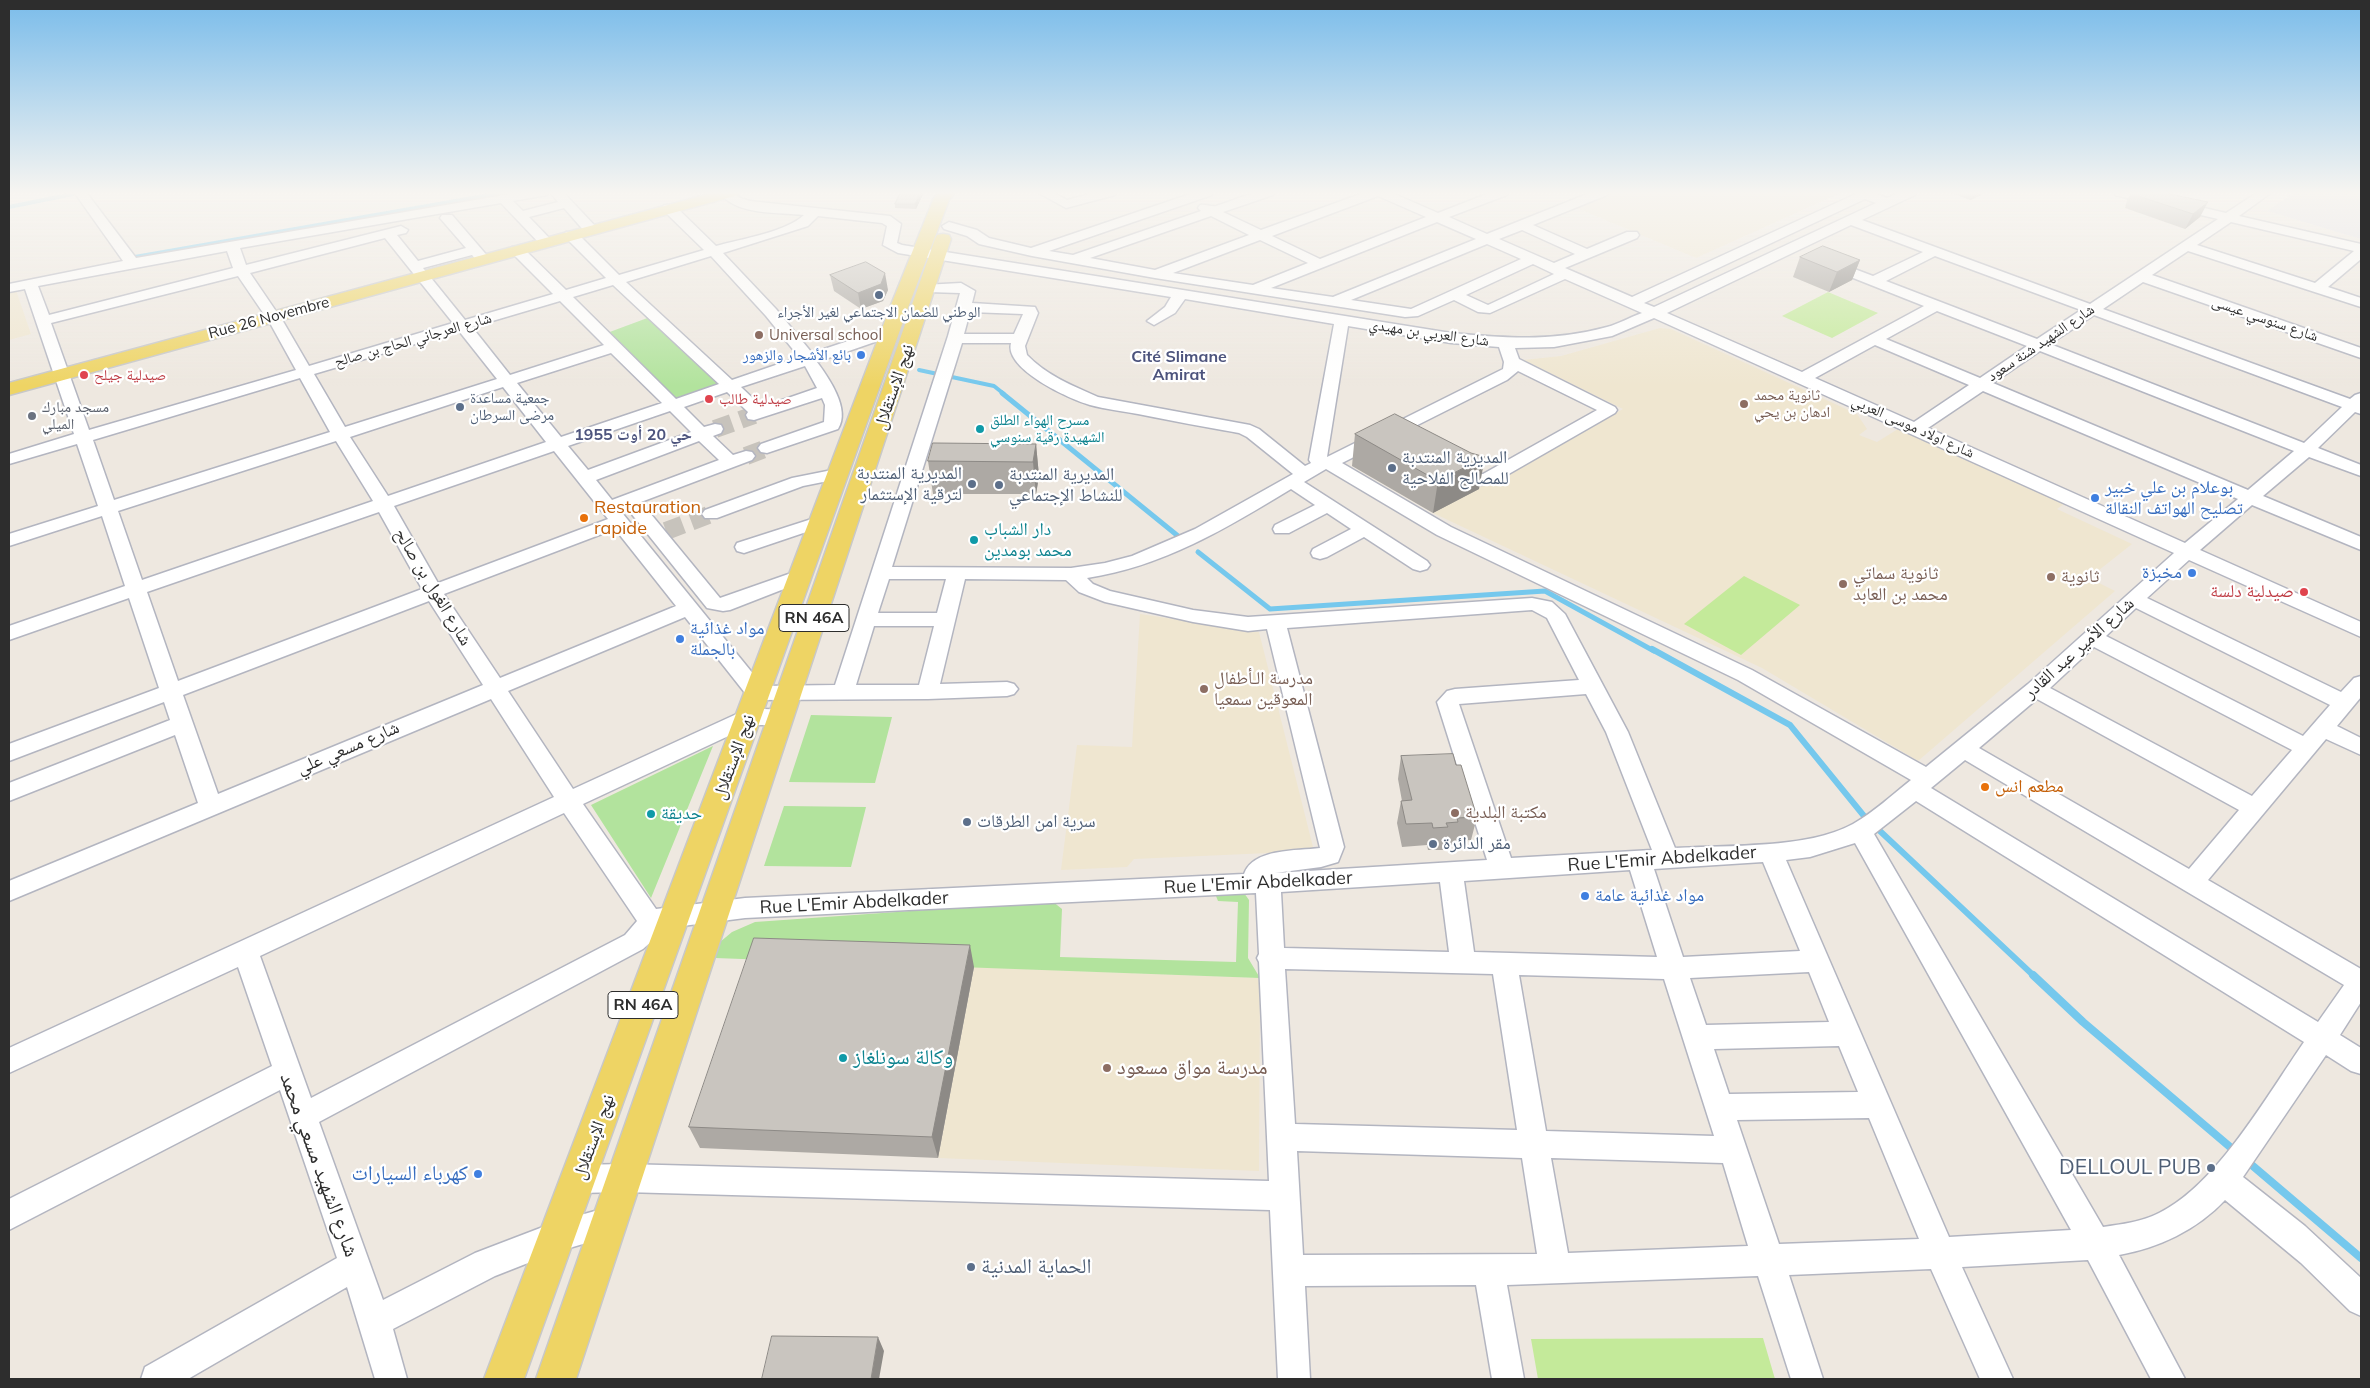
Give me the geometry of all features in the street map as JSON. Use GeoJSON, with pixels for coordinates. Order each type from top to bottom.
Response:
{"type":"FeatureCollection","features":[{"type":"Feature","properties":{"kind":"main road","name":"Rue 26 Novembre"},"geometry":{"type":"LineString","coordinates":[[9,389],[273,317],[418,271],[472,257]]}},
{"type":"Feature","properties":{"kind":"main road","name":"نهج الإستقلال"},"geometry":{"type":"LineString","coordinates":[[556,1379],[624,1178],[729,909],[768,705],[800,576],[890,332],[928,257]]}},
{"type":"Feature","properties":{"kind":"main road","name":"نهج الإستقلال"},"geometry":{"type":"LineString","coordinates":[[504,1379],[578,1179],[663,917],[768,705],[928,288],[930,257]]}},
{"type":"Feature","properties":{"kind":"street"},"geometry":{"type":"LineString","coordinates":[[127,257],[132,263]]}},
{"type":"Feature","properties":{"kind":"street"},"geometry":{"type":"LineString","coordinates":[[9,288],[167,257]]}},
{"type":"Feature","properties":{"kind":"street","name":"شارع الغول بن صالح"},"geometry":{"type":"LineString","coordinates":[[236,257],[241,270],[273,317],[303,372],[384,504],[433,592],[568,800],[663,917]]}},
{"type":"Feature","properties":{"kind":"street"},"geometry":{"type":"LineString","coordinates":[[43,321],[294,257]]}},
{"type":"Feature","properties":{"kind":"street"},"geometry":{"type":"LineString","coordinates":[[407,257],[768,705]]}},
{"type":"Feature","properties":{"kind":"street"},"geometry":{"type":"LineString","coordinates":[[9,753],[433,592],[738,459],[709,431],[672,405],[524,257]]}},
{"type":"Feature","properties":{"kind":"street"},"geometry":{"type":"LineString","coordinates":[[593,257],[732,385],[757,414],[828,390]]}},
{"type":"Feature","properties":{"kind":"street","name":"شارع العرجاني الحاج بن صالح"},"geometry":{"type":"LineString","coordinates":[[9,459],[696,257]]}},
{"type":"Feature","properties":{"kind":"street"},"geometry":{"type":"LineString","coordinates":[[721,257],[810,358],[828,390],[835,410],[832,425],[767,448]]}},
{"type":"Feature","properties":{"kind":"street","name":"شارع العربي بن مهيدي"},"geometry":{"type":"LineString","coordinates":[[953,257],[1451,338],[1505,343],[1554,342],[1612,331],[1772,257]]}},
{"type":"Feature","properties":{"kind":"street"},"geometry":{"type":"LineString","coordinates":[[1056,257],[1409,314],[1533,259]]}},
{"type":"Feature","properties":{"kind":"street"},"geometry":{"type":"LineString","coordinates":[[1073,260],[1082,257]]}},
{"type":"Feature","properties":{"kind":"street"},"geometry":{"type":"LineString","coordinates":[[1128,285],[1203,257]]}},
{"type":"Feature","properties":{"kind":"street"},"geometry":{"type":"LineString","coordinates":[[1304,257],[1318,263]]}},
{"type":"Feature","properties":{"kind":"street"},"geometry":{"type":"LineString","coordinates":[[1253,290],[1334,257]]}},
{"type":"Feature","properties":{"kind":"street"},"geometry":{"type":"LineString","coordinates":[[1333,303],[1441,257]]}},
{"type":"Feature","properties":{"kind":"street","name":"شارع اولاد موسى العربي"},"geometry":{"type":"LineString","coordinates":[[1528,257],[2188,550],[2361,630]]}},
{"type":"Feature","properties":{"kind":"street"},"geometry":{"type":"LineString","coordinates":[[1454,294],[1487,309],[1560,271],[1583,257]]}},
{"type":"Feature","properties":{"kind":"street"},"geometry":{"type":"LineString","coordinates":[[1632,303],[1732,257]]}},
{"type":"Feature","properties":{"kind":"street"},"geometry":{"type":"LineString","coordinates":[[1823,257],[1874,281],[2361,471]]}},
{"type":"Feature","properties":{"kind":"street"},"geometry":{"type":"LineString","coordinates":[[1874,281],[1923,257]]}},
{"type":"Feature","properties":{"kind":"street"},"geometry":{"type":"LineString","coordinates":[[1951,257],[2358,404]]}},
{"type":"Feature","properties":{"kind":"street","name":"شارع الشهيد شنة سعود"},"geometry":{"type":"LineString","coordinates":[[1915,428],[2168,257]]}},
{"type":"Feature","properties":{"kind":"street"},"geometry":{"type":"LineString","coordinates":[[2221,257],[2361,303]]}},
{"type":"Feature","properties":{"kind":"street"},"geometry":{"type":"LineString","coordinates":[[2318,288],[2355,257]]}},
{"type":"Feature","properties":{"kind":"street"},"geometry":{"type":"LineString","coordinates":[[1700,272],[1721,282]]}},
{"type":"Feature","properties":{"kind":"street","name":"شارع سنوسي عيسى"},"geometry":{"type":"LineString","coordinates":[[2140,276],[2361,353]]}},
{"type":"Feature","properties":{"kind":"street"},"geometry":{"type":"LineString","coordinates":[[30,283],[171,691],[184,723],[211,806]]}},
{"type":"Feature","properties":{"kind":"street"},"geometry":{"type":"LineString","coordinates":[[843,693],[956,336],[968,291],[966,288],[928,288]]}},
{"type":"Feature","properties":{"kind":"street"},"geometry":{"type":"LineString","coordinates":[[1154,321],[1170,310],[1181,294]]}},
{"type":"Feature","properties":{"kind":"street"},"geometry":{"type":"LineString","coordinates":[[1803,378],[1936,305]]}},
{"type":"Feature","properties":{"kind":"street"},"geometry":{"type":"LineString","coordinates":[[964,306],[1030,310],[1031,313],[1017,349],[1018,355],[1027,366],[1077,394],[1094,400],[1244,429],[1328,505],[1420,565]]}},
{"type":"Feature","properties":{"kind":"street"},"geometry":{"type":"LineString","coordinates":[[1342,320],[1318,460],[1444,530],[1746,675],[2361,1062]]}},
{"type":"Feature","properties":{"kind":"street"},"geometry":{"type":"LineString","coordinates":[[9,633],[557,444],[890,332]]}},
{"type":"Feature","properties":{"kind":"street"},"geometry":{"type":"LineString","coordinates":[[956,336],[964,340],[1021,339]]}},
{"type":"Feature","properties":{"kind":"street"},"geometry":{"type":"LineString","coordinates":[[1874,339],[2361,544]]}},
{"type":"Feature","properties":{"kind":"street"},"geometry":{"type":"LineString","coordinates":[[880,573],[1071,574],[1095,572],[1125,566],[1226,520],[1298,478],[1501,377],[1510,371],[1512,362],[1505,343]]}},
{"type":"Feature","properties":{"kind":"street"},"geometry":{"type":"LineString","coordinates":[[9,540],[613,347]]}},
{"type":"Feature","properties":{"kind":"street"},"geometry":{"type":"LineString","coordinates":[[1437,462],[1472,480],[1480,481],[1487,479],[1609,410],[1512,362]]}},
{"type":"Feature","properties":{"kind":"street","name":"شارع الأمير عبد القادر"},"geometry":{"type":"LineString","coordinates":[[1771,852],[1810,848],[1836,841],[1870,825],[2035,689],[2188,550],[2251,498],[2358,404]]}},
{"type":"Feature","properties":{"kind":"street"},"geometry":{"type":"LineString","coordinates":[[584,478],[709,431]]}},
{"type":"Feature","properties":{"kind":"street"},"geometry":{"type":"LineString","coordinates":[[1385,434],[1402,444]]}},
{"type":"Feature","properties":{"kind":"street"},"geometry":{"type":"LineString","coordinates":[[1321,436],[1356,449]]}},
{"type":"Feature","properties":{"kind":"street"},"geometry":{"type":"LineString","coordinates":[[711,514],[798,482],[837,474]]}},
{"type":"Feature","properties":{"kind":"street"},"geometry":{"type":"LineString","coordinates":[[1282,529],[1328,505]]}},
{"type":"Feature","properties":{"kind":"street"},"geometry":{"type":"LineString","coordinates":[[634,506],[662,532],[717,606],[800,576]]}},
{"type":"Feature","properties":{"kind":"street"},"geometry":{"type":"LineString","coordinates":[[744,546],[821,521]]}},
{"type":"Feature","properties":{"kind":"street"},"geometry":{"type":"LineString","coordinates":[[1320,553],[1364,529]]}},
{"type":"Feature","properties":{"kind":"street"},"geometry":{"type":"LineString","coordinates":[[928,692],[957,573]]}},
{"type":"Feature","properties":{"kind":"street"},"geometry":{"type":"LineString","coordinates":[[1071,574],[1086,588],[1105,596],[1193,616],[1248,624],[1532,604],[1545,608],[1555,614],[1617,732],[1667,858]]}},
{"type":"Feature","properties":{"kind":"street"},"geometry":{"type":"LineString","coordinates":[[2133,599],[2345,703]]}},
{"type":"Feature","properties":{"kind":"street","name":"شارع مسعي علي"},"geometry":{"type":"LineString","coordinates":[[9,891],[495,687],[689,608]]}},
{"type":"Feature","properties":{"kind":"street"},"geometry":{"type":"LineString","coordinates":[[865,619],[946,620]]}},
{"type":"Feature","properties":{"kind":"street"},"geometry":{"type":"LineString","coordinates":[[1276,623],[1332,848],[1330,855],[1322,858],[1272,862],[1257,872],[1261,883],[1270,958],[1294,1379]]}},
{"type":"Feature","properties":{"kind":"street"},"geometry":{"type":"LineString","coordinates":[[2092,637],[2307,748]]}},
{"type":"Feature","properties":{"kind":"street"},"geometry":{"type":"LineString","coordinates":[[2192,882],[2361,684]]}},
{"type":"Feature","properties":{"kind":"street"},"geometry":{"type":"LineString","coordinates":[[1502,868],[1448,702],[1449,700],[1455,696],[1594,686]]}},
{"type":"Feature","properties":{"kind":"street"},"geometry":{"type":"LineString","coordinates":[[9,1061],[768,705],[843,693],[1006,689]]}},
{"type":"Feature","properties":{"kind":"street"},"geometry":{"type":"LineString","coordinates":[[2035,689],[2255,808]]}},
{"type":"Feature","properties":{"kind":"street"},"geometry":{"type":"LineString","coordinates":[[9,792],[184,723]]}},
{"type":"Feature","properties":{"kind":"street"},"geometry":{"type":"LineString","coordinates":[[2324,728],[2361,747]]}},
{"type":"Feature","properties":{"kind":"street"},"geometry":{"type":"LineString","coordinates":[[1289,1271],[1489,1271],[1555,1269],[1940,1253],[2096,1244],[2139,1236],[2170,1224],[2209,1194],[2223,1180],[2245,1152],[2361,982],[1964,749]]}},
{"type":"Feature","properties":{"kind":"street"},"geometry":{"type":"LineString","coordinates":[[1870,825],[2168,1379]]}},
{"type":"Feature","properties":{"kind":"street"},"geometry":{"type":"LineString","coordinates":[[1771,852],[1846,1034],[1996,1379]]}},
{"type":"Feature","properties":{"kind":"street","name":"Rue L'Emir Abdelkader"},"geometry":{"type":"LineString","coordinates":[[729,909],[1261,883],[1771,852]]}},
{"type":"Feature","properties":{"kind":"street"},"geometry":{"type":"LineString","coordinates":[[1639,860],[1807,1379]]}},
{"type":"Feature","properties":{"kind":"street"},"geometry":{"type":"LineString","coordinates":[[1451,872],[1462,963]]}},
{"type":"Feature","properties":{"kind":"street"},"geometry":{"type":"LineString","coordinates":[[302,1117],[634,942],[663,917],[729,909]]}},
{"type":"Feature","properties":{"kind":"street","name":"شارع الشهيد مسعي محمد"},"geometry":{"type":"LineString","coordinates":[[245,951],[286,1073],[375,1321],[391,1379]]}},
{"type":"Feature","properties":{"kind":"street"},"geometry":{"type":"LineString","coordinates":[[1270,958],[1674,968],[1816,961]]}},
{"type":"Feature","properties":{"kind":"street"},"geometry":{"type":"LineString","coordinates":[[1504,964],[1555,1269]]}},
{"type":"Feature","properties":{"kind":"street"},"geometry":{"type":"LineString","coordinates":[[1696,1037],[1846,1034]]}},
{"type":"Feature","properties":{"kind":"street"},"geometry":{"type":"LineString","coordinates":[[9,1216],[286,1073]]}},
{"type":"Feature","properties":{"kind":"street"},"geometry":{"type":"LineString","coordinates":[[1719,1107],[1877,1105]]}},
{"type":"Feature","properties":{"kind":"street"},"geometry":{"type":"LineString","coordinates":[[1281,1137],[1732,1150]]}},
{"type":"Feature","properties":{"kind":"street"},"geometry":{"type":"LineString","coordinates":[[578,1179],[624,1178],[1284,1196]]}},
{"type":"Feature","properties":{"kind":"street"},"geometry":{"type":"LineString","coordinates":[[2223,1180],[2281,1225],[2337,1274],[2361,1300]]}},
{"type":"Feature","properties":{"kind":"street"},"geometry":{"type":"LineString","coordinates":[[375,1321],[486,1264],[556,1237],[609,1222]]}},
{"type":"Feature","properties":{"kind":"street"},"geometry":{"type":"LineString","coordinates":[[157,1379],[355,1264]]}},
{"type":"Feature","properties":{"kind":"street"},"geometry":{"type":"LineString","coordinates":[[1489,1271],[1508,1379]]}},
{"type":"Feature","properties":{"kind":"shaded area"},"geometry":{"type":"Polygon","coordinates":[[[16,290],[31,334],[9,340],[9,291],[16,290]]]}},
{"type":"Feature","properties":{"kind":"shaded area","name":"ثانوية سماتي محمد بن العابد"},"geometry":{"type":"Polygon","coordinates":[[[1660,328],[1671,329],[1857,414],[1867,429],[1859,435],[1877,442],[1898,429],[2064,504],[2057,509],[2132,544],[2089,578],[2115,591],[1918,761],[1762,668],[1433,513],[1623,409],[1523,360],[1561,356],[1660,328]]]}},
{"type":"Feature","properties":{"kind":"shaded area","name":"مدرسة الـأطفال المعوقين سمعيا"},"geometry":{"type":"Polygon","coordinates":[[[1140,614],[1259,632],[1314,851],[1134,859],[1127,867],[1061,870],[1077,745],[1132,747],[1140,614]]]}},
{"type":"Feature","properties":{"kind":"shaded area","name":"مدرسة مواق مسعود"},"geometry":{"type":"Polygon","coordinates":[[[974,967],[1260,978],[1259,1171],[938,1158],[974,967]]]}},
{"type":"Feature","properties":{"kind":"green space"},"geometry":{"type":"Polygon","coordinates":[[[1828,292],[1878,313],[1832,338],[1782,316],[1828,292]]]}},
{"type":"Feature","properties":{"kind":"green space"},"geometry":{"type":"Polygon","coordinates":[[[650,317],[719,383],[672,400],[607,333],[650,317]]]}},
{"type":"Feature","properties":{"kind":"green space"},"geometry":{"type":"Polygon","coordinates":[[[1744,576],[1800,605],[1741,655],[1684,624],[1744,576]]]}},
{"type":"Feature","properties":{"kind":"green space"},"geometry":{"type":"Polygon","coordinates":[[[811,715],[892,717],[875,783],[789,782],[811,715]]]}},
{"type":"Feature","properties":{"kind":"green space"},"geometry":{"type":"Polygon","coordinates":[[[713,746],[651,898],[591,805],[713,746]]]}},
{"type":"Feature","properties":{"kind":"green space"},"geometry":{"type":"Polygon","coordinates":[[[784,806],[866,807],[851,867],[764,866],[784,806]]]}},
{"type":"Feature","properties":{"kind":"green space"},"geometry":{"type":"Polygon","coordinates":[[[1244,893],[1249,900],[1248,958],[1260,978],[715,958],[720,942],[732,932],[755,922],[1052,901],[1062,909],[1060,957],[1236,962],[1238,902],[1218,901],[1216,896],[1244,893]]]}},
{"type":"Feature","properties":{"kind":"green space"},"geometry":{"type":"Polygon","coordinates":[[[1763,1338],[1775,1379],[1538,1379],[1531,1339],[1763,1338]]]}},
{"type":"Feature","properties":{"kind":"building"},"geometry":{"type":"Polygon","coordinates":[[[1800,257],[1851,257],[1860,260],[1837,272],[1800,257]]]}},
{"type":"Feature","properties":{"kind":"building"},"geometry":{"type":"Polygon","coordinates":[[[866,262],[885,273],[881,284],[858,293],[830,275],[866,262]]]}},
{"type":"Feature","properties":{"kind":"building"},"geometry":{"type":"Polygon","coordinates":[[[1395,414],[1471,453],[1485,457],[1438,481],[1355,434],[1395,414]]]}},
{"type":"Feature","properties":{"kind":"building"},"geometry":{"type":"Polygon","coordinates":[[[933,443],[1036,444],[1033,462],[928,461],[933,443]]]}},
{"type":"Feature","properties":{"kind":"building"},"geometry":{"type":"Polygon","coordinates":[[[1453,754],[1456,765],[1461,765],[1477,817],[1457,818],[1458,822],[1446,823],[1448,827],[1433,828],[1432,823],[1406,824],[1401,801],[1412,800],[1401,756],[1453,754]]]}},
{"type":"Feature","properties":{"kind":"building","name":"وكالة سونلغاز"},"geometry":{"type":"Polygon","coordinates":[[[754,938],[970,945],[932,1137],[689,1127],[754,938]]]}},
{"type":"Feature","properties":{"kind":"building"},"geometry":{"type":"Polygon","coordinates":[[[772,1336],[878,1337],[871,1379],[762,1379],[772,1336]]]}},
{"type":"Feature","properties":{"kind":"waterway"},"geometry":{"type":"LineString","coordinates":[[129,258],[136,257]]}},
{"type":"Feature","properties":{"kind":"waterway"},"geometry":{"type":"LineString","coordinates":[[919,370],[994,386],[1004,394]]}},
{"type":"Feature","properties":{"kind":"waterway"},"geometry":{"type":"LineString","coordinates":[[1002,393],[1178,536]]}},
{"type":"Feature","properties":{"kind":"waterway"},"geometry":{"type":"LineString","coordinates":[[1198,552],[1270,609],[1545,591],[1654,651]]}},
{"type":"Feature","properties":{"kind":"waterway"},"geometry":{"type":"LineString","coordinates":[[1652,649],[1790,725],[1864,816],[2034,976]]}},
{"type":"Feature","properties":{"kind":"waterway"},"geometry":{"type":"LineString","coordinates":[[2033,975],[2083,1022],[2236,1152]]}},
{"type":"Feature","properties":{"kind":"waterway"},"geometry":{"type":"LineString","coordinates":[[2247,1161],[2361,1258]]}},
{"type":"Feature","properties":{"kind":"tunnel"},"geometry":{"type":"LineString","coordinates":[[715,429],[754,415]]}},
{"type":"Feature","properties":{"kind":"tunnel"},"geometry":{"type":"LineString","coordinates":[[746,456],[767,448]]}},
{"type":"Feature","properties":{"kind":"tunnel"},"geometry":{"type":"LineString","coordinates":[[666,531],[711,514]]}},
{"type":"Feature","properties":{"kind":"place","name":"الوطني للضمان الاجتماعي لغير الأجراء"},"geometry":{"type":"Point","coordinates":[879,295]}},
{"type":"Feature","properties":{"kind":"place","name":"Universal school"},"geometry":{"type":"Point","coordinates":[759,335]}},
{"type":"Feature","properties":{"kind":"place","name":"بائع الأشجار والزهور"},"geometry":{"type":"Point","coordinates":[861,355]}},
{"type":"Feature","properties":{"kind":"place","name":"صيدلية جيلح"},"geometry":{"type":"Point","coordinates":[84,375]}},
{"type":"Feature","properties":{"kind":"place","name":"صيدلية طالب"},"geometry":{"type":"Point","coordinates":[709,399]}},
{"type":"Feature","properties":{"kind":"place","name":"ثانوية محمد ادهان بن يحي"},"geometry":{"type":"Point","coordinates":[1744,404]}},
{"type":"Feature","properties":{"kind":"place","name":"جمعية مساعدة مرضى السرطان"},"geometry":{"type":"Point","coordinates":[460,407]}},
{"type":"Feature","properties":{"kind":"place","name":"مسجد مبارك الميلي"},"geometry":{"type":"Point","coordinates":[32,416]}},
{"type":"Feature","properties":{"kind":"place","name":"مسرح الهواء الطلق الشهيدة رقية سنوسي"},"geometry":{"type":"Point","coordinates":[980,429]}},
{"type":"Feature","properties":{"kind":"place","name":"المديرية المنتدبة للمصالح الفلاحية"},"geometry":{"type":"Point","coordinates":[1392,468]}},
{"type":"Feature","properties":{"kind":"place","name":"المديرية المنتدبة لترقية الإستثمار"},"geometry":{"type":"Point","coordinates":[972,484]}},
{"type":"Feature","properties":{"kind":"place","name":"المديرية المنتدبة للنشاط الإجتماعي"},"geometry":{"type":"Point","coordinates":[999,485]}},
{"type":"Feature","properties":{"kind":"place","name":"بوعلام بن علي خبير تصليح الهواتف النقالة"},"geometry":{"type":"Point","coordinates":[2095,498]}},
{"type":"Feature","properties":{"kind":"place","name":"Restauration rapide"},"geometry":{"type":"Point","coordinates":[584,518]}},
{"type":"Feature","properties":{"kind":"place","name":"دار الشباب محمد بومدين"},"geometry":{"type":"Point","coordinates":[974,540]}},
{"type":"Feature","properties":{"kind":"place","name":"مخبزة"},"geometry":{"type":"Point","coordinates":[2192,573]}},
{"type":"Feature","properties":{"kind":"place","name":"ثانوية"},"geometry":{"type":"Point","coordinates":[2051,577]}},
{"type":"Feature","properties":{"kind":"place","name":"ثانوية سماتي محمد بن العابد"},"geometry":{"type":"Point","coordinates":[1843,584]}},
{"type":"Feature","properties":{"kind":"place","name":"صيدلية دلسة"},"geometry":{"type":"Point","coordinates":[2304,592]}},
{"type":"Feature","properties":{"kind":"place","name":"مواد غذائية بالجملة"},"geometry":{"type":"Point","coordinates":[680,639]}},
{"type":"Feature","properties":{"kind":"place","name":"مدرسة الـأطفال المعوقين سمعيا"},"geometry":{"type":"Point","coordinates":[1204,689]}},
{"type":"Feature","properties":{"kind":"place","name":"مطعم انس"},"geometry":{"type":"Point","coordinates":[1985,787]}},
{"type":"Feature","properties":{"kind":"place","name":"مكتبة البلدية"},"geometry":{"type":"Point","coordinates":[1455,813]}},
{"type":"Feature","properties":{"kind":"place","name":"حديقة"},"geometry":{"type":"Point","coordinates":[651,814]}},
{"type":"Feature","properties":{"kind":"place","name":"سرية امن الطرقات"},"geometry":{"type":"Point","coordinates":[967,822]}},
{"type":"Feature","properties":{"kind":"place","name":"مقر الدائرة"},"geometry":{"type":"Point","coordinates":[1433,844]}},
{"type":"Feature","properties":{"kind":"place","name":"مواد غذائية عامة"},"geometry":{"type":"Point","coordinates":[1585,896]}},
{"type":"Feature","properties":{"kind":"place","name":"وكالة سونلغاز"},"geometry":{"type":"Point","coordinates":[843,1058]}},
{"type":"Feature","properties":{"kind":"place","name":"مدرسة مواق مسعود"},"geometry":{"type":"Point","coordinates":[1107,1068]}},
{"type":"Feature","properties":{"kind":"place","name":"DELLOUL PUB"},"geometry":{"type":"Point","coordinates":[2211,1168]}},
{"type":"Feature","properties":{"kind":"place","name":"كهرباء السيارات"},"geometry":{"type":"Point","coordinates":[478,1174]}},
{"type":"Feature","properties":{"kind":"place","name":"الحماية المدنية"},"geometry":{"type":"Point","coordinates":[971,1267]}},
{"type":"Feature","properties":{"kind":"district","name":"Cité Slimane Amirat"},"geometry":{"type":"Point","coordinates":[1179,366]}},
{"type":"Feature","properties":{"kind":"district","name":"حي 20 أوت 1955"},"geometry":{"type":"Point","coordinates":[633,435]}}]}
